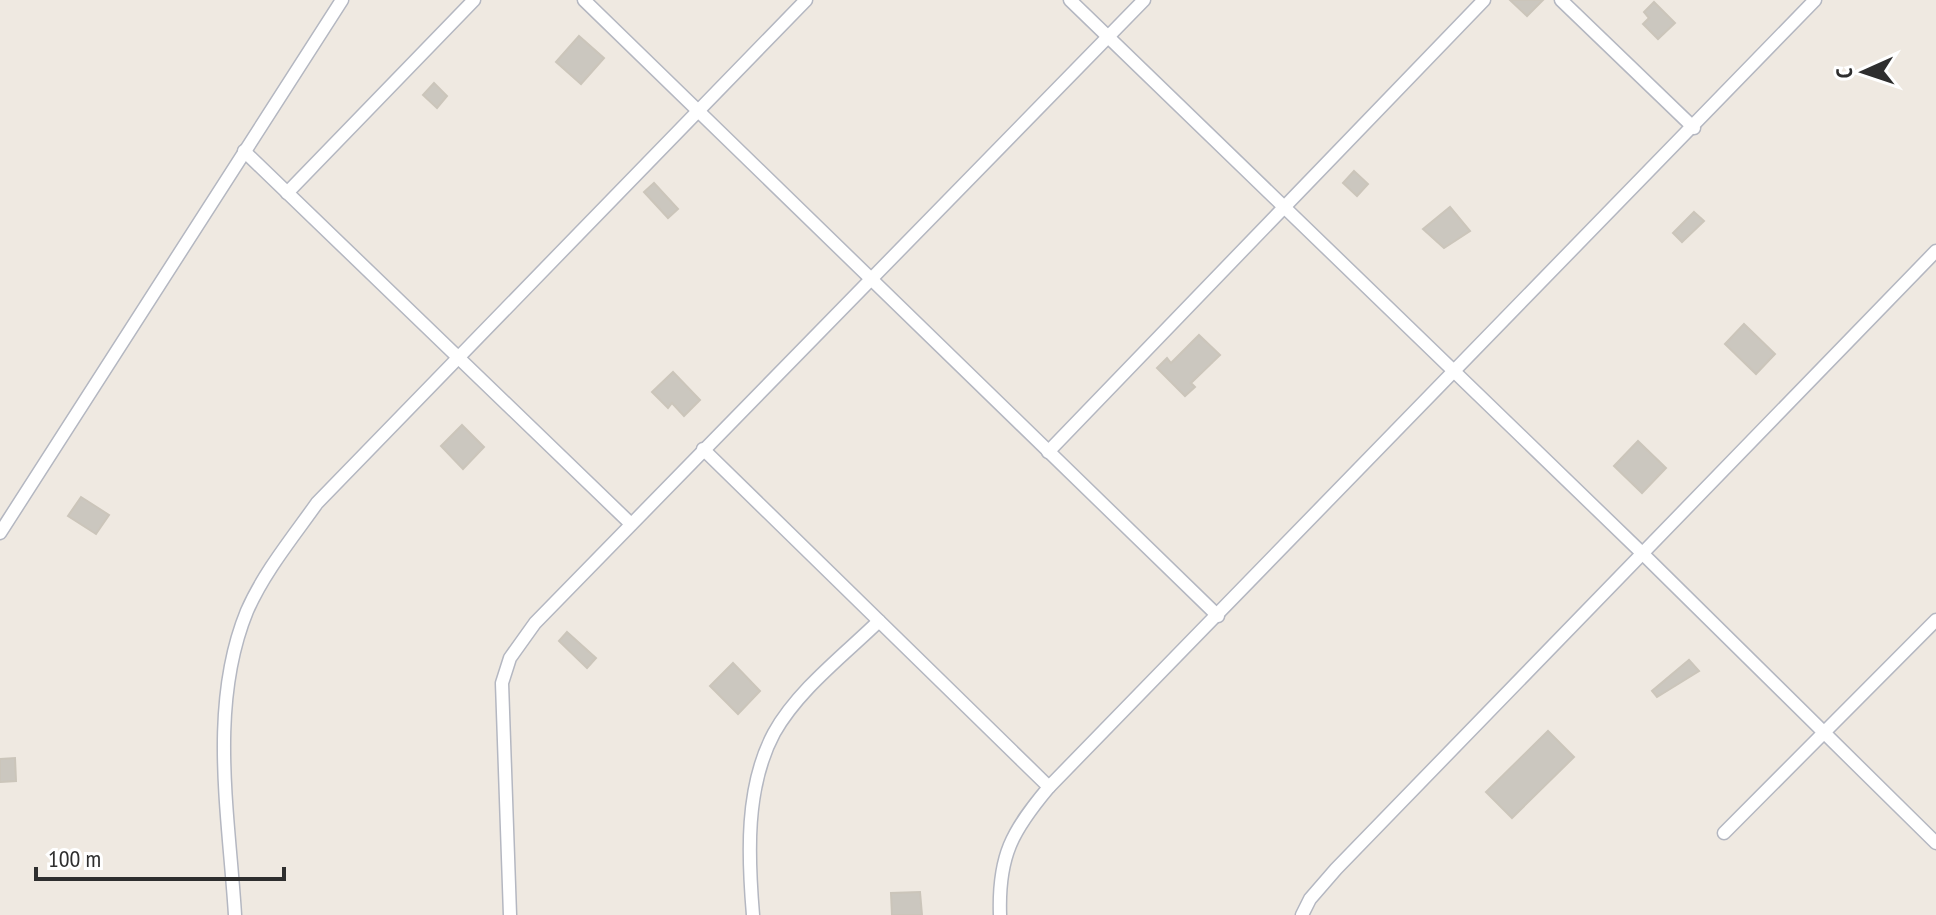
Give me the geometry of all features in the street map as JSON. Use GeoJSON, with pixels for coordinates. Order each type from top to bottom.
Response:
{"type":"FeatureCollection","features":[{"type":"Feature","properties":{"kind":"street"},"geometry":{"type":"LineString","coordinates":[[0,533],[342,0]]}},
{"type":"Feature","properties":{"kind":"street"},"geometry":{"type":"LineString","coordinates":[[287,193],[474,0]]}},
{"type":"Feature","properties":{"kind":"street"},"geometry":{"type":"LineString","coordinates":[[584,0],[1218,616]]}},
{"type":"Feature","properties":{"kind":"street"},"geometry":{"type":"LineString","coordinates":[[235,915],[225,748],[227,685],[247,611],[275,562],[317,503],[806,0]]}},
{"type":"Feature","properties":{"kind":"street"},"geometry":{"type":"LineString","coordinates":[[1070,0],[1643,554],[1936,843]]}},
{"type":"Feature","properties":{"kind":"street"},"geometry":{"type":"LineString","coordinates":[[510,915],[502,683],[510,658],[535,623],[1144,0]]}},
{"type":"Feature","properties":{"kind":"street"},"geometry":{"type":"LineString","coordinates":[[1048,452],[1484,0]]}},
{"type":"Feature","properties":{"kind":"street"},"geometry":{"type":"LineString","coordinates":[[1561,0],[1694,128]]}},
{"type":"Feature","properties":{"kind":"street"},"geometry":{"type":"LineString","coordinates":[[1000,915],[1003,856],[1025,815],[1049,787],[1694,128],[1815,0]]}},
{"type":"Feature","properties":{"kind":"street"},"geometry":{"type":"LineString","coordinates":[[244,151],[631,524]]}},
{"type":"Feature","properties":{"kind":"street"},"geometry":{"type":"LineString","coordinates":[[1302,915],[1310,899],[1336,869],[1936,251]]}},
{"type":"Feature","properties":{"kind":"street"},"geometry":{"type":"LineString","coordinates":[[703,449],[1049,787]]}},
{"type":"Feature","properties":{"kind":"street"},"geometry":{"type":"LineString","coordinates":[[1724,833],[1825,735],[1936,620]]}},
{"type":"Feature","properties":{"kind":"street"},"geometry":{"type":"LineString","coordinates":[[753,915],[754,798],[761,765],[775,732],[810,687],[879,621]]}},
{"type":"Feature","properties":{"kind":"building"},"geometry":{"type":"Polygon","coordinates":[[[1510,0],[1543,0],[1527,16],[1510,0]]]}},
{"type":"Feature","properties":{"kind":"building"},"geometry":{"type":"Polygon","coordinates":[[[1654,2],[1675,23],[1658,39],[1643,24],[1649,18],[1644,12],[1654,2]]]}},
{"type":"Feature","properties":{"kind":"building"},"geometry":{"type":"Polygon","coordinates":[[[579,36],[604,58],[581,84],[556,62],[579,36]]]}},
{"type":"Feature","properties":{"kind":"building"},"geometry":{"type":"Polygon","coordinates":[[[434,83],[447,96],[437,108],[423,95],[434,83]]]}},
{"type":"Feature","properties":{"kind":"building"},"geometry":{"type":"Polygon","coordinates":[[[1354,171],[1368,184],[1357,196],[1343,183],[1354,171]]]}},
{"type":"Feature","properties":{"kind":"building"},"geometry":{"type":"Polygon","coordinates":[[[654,183],[678,209],[668,218],[644,192],[654,183]]]}},
{"type":"Feature","properties":{"kind":"building"},"geometry":{"type":"Polygon","coordinates":[[[1450,207],[1470,231],[1444,248],[1423,229],[1450,207]]]}},
{"type":"Feature","properties":{"kind":"building"},"geometry":{"type":"Polygon","coordinates":[[[1694,212],[1704,221],[1682,242],[1673,233],[1694,212]]]}},
{"type":"Feature","properties":{"kind":"building"},"geometry":{"type":"Polygon","coordinates":[[[1744,324],[1775,354],[1756,374],[1725,344],[1744,324]]]}},
{"type":"Feature","properties":{"kind":"building"},"geometry":{"type":"Polygon","coordinates":[[[1199,335],[1220,355],[1191,383],[1195,387],[1185,396],[1157,368],[1167,358],[1171,363],[1199,335]]]}},
{"type":"Feature","properties":{"kind":"building"},"geometry":{"type":"Polygon","coordinates":[[[673,372],[700,400],[684,416],[672,403],[668,408],[652,392],[673,372]]]}},
{"type":"Feature","properties":{"kind":"building"},"geometry":{"type":"Polygon","coordinates":[[[462,425],[484,447],[463,469],[441,446],[462,425]]]}},
{"type":"Feature","properties":{"kind":"building"},"geometry":{"type":"Polygon","coordinates":[[[1638,441],[1666,468],[1642,493],[1614,466],[1638,441]]]}},
{"type":"Feature","properties":{"kind":"building"},"geometry":{"type":"Polygon","coordinates":[[[81,497],[109,515],[96,534],[68,516],[81,497]]]}},
{"type":"Feature","properties":{"kind":"building"},"geometry":{"type":"Polygon","coordinates":[[[567,632],[596,658],[587,668],[559,641],[567,632]]]}},
{"type":"Feature","properties":{"kind":"building"},"geometry":{"type":"Polygon","coordinates":[[[1689,660],[1699,671],[1657,697],[1652,691],[1689,660]]]}},
{"type":"Feature","properties":{"kind":"building"},"geometry":{"type":"Polygon","coordinates":[[[733,663],[760,691],[738,714],[710,686],[733,663]]]}},
{"type":"Feature","properties":{"kind":"building"},"geometry":{"type":"Polygon","coordinates":[[[1548,731],[1574,757],[1512,818],[1486,792],[1548,731]]]}},
{"type":"Feature","properties":{"kind":"building"},"geometry":{"type":"Polygon","coordinates":[[[15,758],[16,781],[0,782],[0,759],[15,758]]]}},
{"type":"Feature","properties":{"kind":"building"},"geometry":{"type":"Polygon","coordinates":[[[920,892],[922,915],[892,915],[891,893],[920,892]]]}}]}
